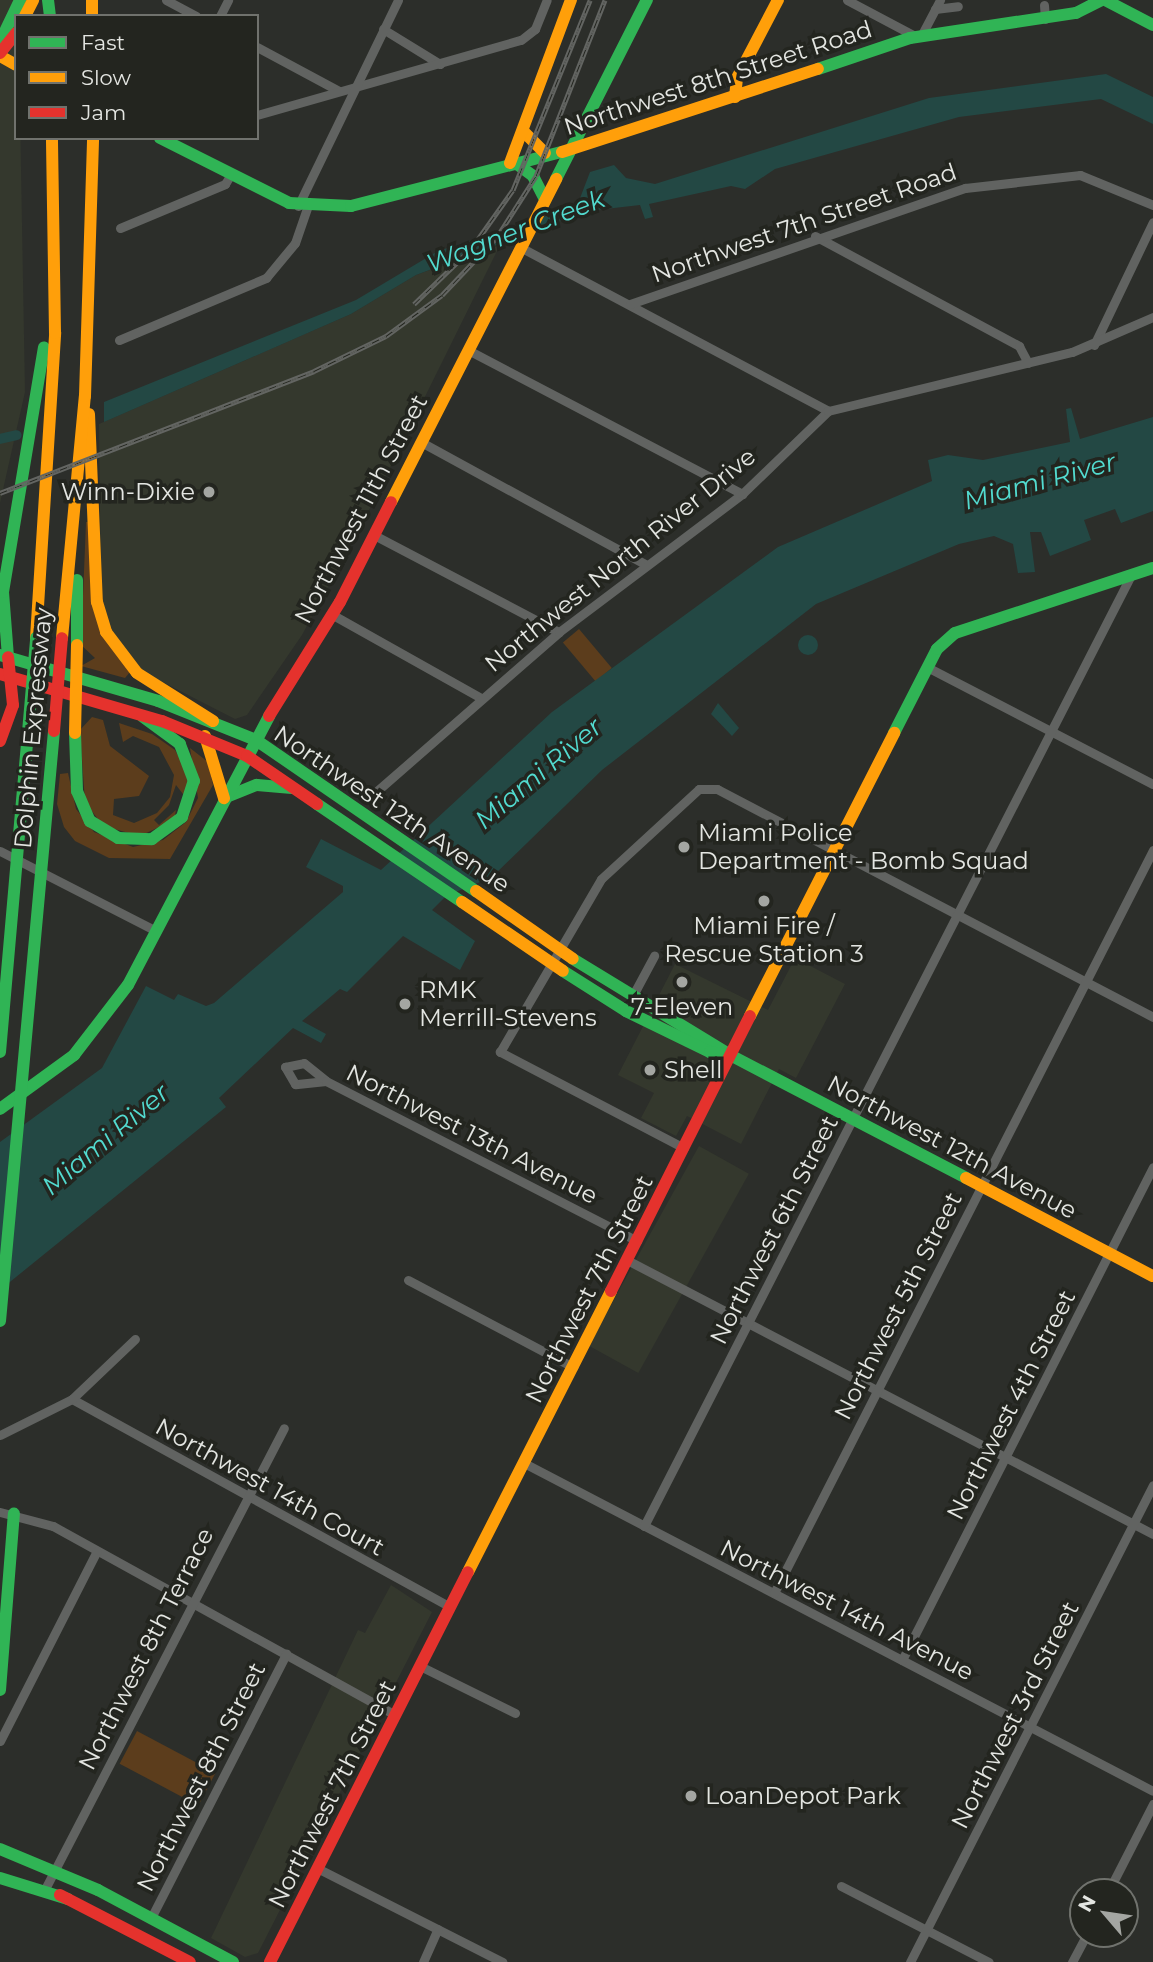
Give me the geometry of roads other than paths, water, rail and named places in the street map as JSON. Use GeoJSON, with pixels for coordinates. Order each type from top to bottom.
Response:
{"type":"FeatureCollection","features":[{"type":"Feature","properties":{"kind":"main road"},"geometry":{"type":"LineString","coordinates":[[0,43],[20,0]]}},
{"type":"Feature","properties":{"kind":"main road"},"geometry":{"type":"LineString","coordinates":[[545,200],[533,176],[512,162],[571,0]]}},
{"type":"Feature","properties":{"kind":"main road","name":"Northwest 11th Street"},"geometry":{"type":"LineString","coordinates":[[0,1109],[48,1077],[97,1029],[156,931],[247,756],[333,615],[647,0]]}},
{"type":"Feature","properties":{"kind":"main road"},"geometry":{"type":"LineString","coordinates":[[735,97],[737,78],[778,0]]}},
{"type":"Feature","properties":{"kind":"main road"},"geometry":{"type":"LineString","coordinates":[[1103,0],[1153,25]]}},
{"type":"Feature","properties":{"kind":"main road","name":"Northwest 8th Street Road"},"geometry":{"type":"LineString","coordinates":[[302,207],[351,206],[545,153],[570,149],[919,36],[1045,19],[1084,11],[1103,0]]}},
{"type":"Feature","properties":{"kind":"main road"},"geometry":{"type":"LineString","coordinates":[[0,55],[14,36]]}},
{"type":"Feature","properties":{"kind":"main road"},"geometry":{"type":"LineString","coordinates":[[523,131],[545,153]]}},
{"type":"Feature","properties":{"kind":"main road","name":"Dolphin Expressway"},"geometry":{"type":"LineString","coordinates":[[0,1052],[36,638],[53,401],[51,140]]}},
{"type":"Feature","properties":{"kind":"main road","name":"Dolphin Expressway"},"geometry":{"type":"LineString","coordinates":[[0,1321],[85,396],[93,140]]}},
{"type":"Feature","properties":{"kind":"main road"},"geometry":{"type":"LineString","coordinates":[[170,140],[231,174],[302,207]]}},
{"type":"Feature","properties":{"kind":"main road"},"geometry":{"type":"LineString","coordinates":[[0,741],[13,705],[4,656],[3,592],[12,521],[42,376],[50,254]]}},
{"type":"Feature","properties":{"kind":"main road"},"geometry":{"type":"LineString","coordinates":[[85,396],[94,433],[97,602],[106,632],[137,673],[213,721]]}},
{"type":"Feature","properties":{"kind":"main road"},"geometry":{"type":"LineString","coordinates":[[77,494],[77,791],[90,821],[125,840],[152,839],[182,817],[194,781],[180,744],[142,716]]}},
{"type":"Feature","properties":{"kind":"main road"},"geometry":{"type":"LineString","coordinates":[[0,552],[12,521]]}},
{"type":"Feature","properties":{"kind":"main road"},"geometry":{"type":"LineString","coordinates":[[1130,577],[1153,568]]}},
{"type":"Feature","properties":{"kind":"main road","name":"Northwest 7th Street"},"geometry":{"type":"LineString","coordinates":[[270,1962],[927,667],[948,636],[1130,577]]}},
{"type":"Feature","properties":{"kind":"main road","name":"Northwest 12th Avenue"},"geometry":{"type":"LineString","coordinates":[[4,656],[213,721],[256,740],[573,960],[732,1056],[1153,1276]]}},
{"type":"Feature","properties":{"kind":"main road","name":"Northwest 12th Avenue"},"geometry":{"type":"LineString","coordinates":[[6,676],[205,736],[247,756],[626,1011],[710,1052],[732,1056]]}},
{"type":"Feature","properties":{"kind":"main road"},"geometry":{"type":"LineString","coordinates":[[205,736],[225,798],[257,785],[296,789]]}},
{"type":"Feature","properties":{"kind":"main road"},"geometry":{"type":"LineString","coordinates":[[0,1690],[8,1628],[5,1573],[14,1514]]}},
{"type":"Feature","properties":{"kind":"main road"},"geometry":{"type":"LineString","coordinates":[[0,1605],[8,1628]]}},
{"type":"Feature","properties":{"kind":"main road"},"geometry":{"type":"LineString","coordinates":[[0,1849],[54,1871],[233,1962]]}},
{"type":"Feature","properties":{"kind":"main road"},"geometry":{"type":"LineString","coordinates":[[0,1871],[68,1899],[190,1962]]}},
{"type":"Feature","properties":{"kind":"main road"},"geometry":{"type":"LineString","coordinates":[[0,1878],[68,1899]]}},
{"type":"Feature","properties":{"kind":"street"},"geometry":{"type":"LineString","coordinates":[[166,0],[192,14]]}},
{"type":"Feature","properties":{"kind":"street"},"geometry":{"type":"LineString","coordinates":[[119,340],[265,278],[290,252],[302,207],[354,87],[398,0]]}},
{"type":"Feature","properties":{"kind":"street"},"geometry":{"type":"LineString","coordinates":[[259,114],[528,37],[547,0]]}},
{"type":"Feature","properties":{"kind":"street"},"geometry":{"type":"LineString","coordinates":[[847,0],[919,36],[937,5],[958,6]]}},
{"type":"Feature","properties":{"kind":"street"},"geometry":{"type":"LineString","coordinates":[[1044,5],[1045,19]]}},
{"type":"Feature","properties":{"kind":"street"},"geometry":{"type":"LineString","coordinates":[[383,29],[440,64]]}},
{"type":"Feature","properties":{"kind":"street"},"geometry":{"type":"LineString","coordinates":[[259,48],[340,91]]}},
{"type":"Feature","properties":{"kind":"street"},"geometry":{"type":"LineString","coordinates":[[120,228],[225,184],[231,174]]}},
{"type":"Feature","properties":{"kind":"street","name":"Northwest 7th Street Road"},"geometry":{"type":"LineString","coordinates":[[630,304],[815,236],[944,193],[1051,175],[1098,179],[1153,205]]}},
{"type":"Feature","properties":{"kind":"street"},"geometry":{"type":"LineString","coordinates":[[1094,345],[1153,222]]}},
{"type":"Feature","properties":{"kind":"street"},"geometry":{"type":"LineString","coordinates":[[815,236],[1019,346],[1028,363]]}},
{"type":"Feature","properties":{"kind":"street"},"geometry":{"type":"LineString","coordinates":[[522,243],[828,411],[1094,345],[1153,317]]}},
{"type":"Feature","properties":{"kind":"street"},"geometry":{"type":"LineString","coordinates":[[468,350],[742,494]]}},
{"type":"Feature","properties":{"kind":"street","name":"Northwest North River Drive"},"geometry":{"type":"LineString","coordinates":[[370,797],[559,632],[742,494],[828,411]]}},
{"type":"Feature","properties":{"kind":"street"},"geometry":{"type":"LineString","coordinates":[[421,442],[645,565]]}},
{"type":"Feature","properties":{"kind":"street"},"geometry":{"type":"LineString","coordinates":[[374,535],[559,632]]}},
{"type":"Feature","properties":{"kind":"street","name":"Northwest 6th Street"},"geometry":{"type":"LineString","coordinates":[[644,1526],[1130,577]]}},
{"type":"Feature","properties":{"kind":"street"},"geometry":{"type":"LineString","coordinates":[[333,615],[481,698]]}},
{"type":"Feature","properties":{"kind":"street"},"geometry":{"type":"LineString","coordinates":[[927,667],[1153,784]]}},
{"type":"Feature","properties":{"kind":"street"},"geometry":{"type":"LineString","coordinates":[[684,1148],[500,1052],[607,872],[699,789],[717,789],[1153,1017]]}},
{"type":"Feature","properties":{"kind":"street","name":"Northwest 5th Street"},"geometry":{"type":"LineString","coordinates":[[774,1593],[1153,850]]}},
{"type":"Feature","properties":{"kind":"street"},"geometry":{"type":"LineString","coordinates":[[0,852],[156,931]]}},
{"type":"Feature","properties":{"kind":"street"},"geometry":{"type":"LineString","coordinates":[[632,996],[654,956]]}},
{"type":"Feature","properties":{"kind":"street","name":"Northwest 13th Avenue"},"geometry":{"type":"LineString","coordinates":[[326,1081],[637,1241]]}},
{"type":"Feature","properties":{"kind":"street","name":"Northwest 4th Street"},"geometry":{"type":"LineString","coordinates":[[902,1660],[1153,1167]]}},
{"type":"Feature","properties":{"kind":"street"},"geometry":{"type":"LineString","coordinates":[[627,1260],[1153,1534]]}},
{"type":"Feature","properties":{"kind":"street"},"geometry":{"type":"LineString","coordinates":[[408,1280],[573,1367]]}},
{"type":"Feature","properties":{"kind":"street"},"geometry":{"type":"LineString","coordinates":[[0,1435],[72,1399],[135,1339]]}},
{"type":"Feature","properties":{"kind":"street","name":"Northwest 14th Court"},"geometry":{"type":"LineString","coordinates":[[72,1399],[450,1608]]}},
{"type":"Feature","properties":{"kind":"street","name":"Northwest 8th Terrace"},"geometry":{"type":"LineString","coordinates":[[45,1889],[245,1496],[284,1428]]}},
{"type":"Feature","properties":{"kind":"street","name":"Northwest 14th Avenue"},"geometry":{"type":"LineString","coordinates":[[524,1463],[1153,1791]]}},
{"type":"Feature","properties":{"kind":"street","name":"Northwest 3rd Street"},"geometry":{"type":"LineString","coordinates":[[910,1962],[1153,1485]]}},
{"type":"Feature","properties":{"kind":"street"},"geometry":{"type":"LineString","coordinates":[[0,1512],[47,1523],[395,1715]]}},
{"type":"Feature","properties":{"kind":"street"},"geometry":{"type":"LineString","coordinates":[[0,1741],[97,1551]]}},
{"type":"Feature","properties":{"kind":"street","name":"Northwest 8th Street"},"geometry":{"type":"LineString","coordinates":[[150,1918],[286,1654]]}},
{"type":"Feature","properties":{"kind":"street"},"geometry":{"type":"LineString","coordinates":[[420,1666],[515,1713]]}},
{"type":"Feature","properties":{"kind":"street"},"geometry":{"type":"LineString","coordinates":[[1115,1878],[1153,1804]]}},
{"type":"Feature","properties":{"kind":"street"},"geometry":{"type":"LineString","coordinates":[[317,1868],[502,1962]]}},
{"type":"Feature","properties":{"kind":"street"},"geometry":{"type":"LineString","coordinates":[[841,1886],[989,1962]]}},
{"type":"Feature","properties":{"kind":"street"},"geometry":{"type":"LineString","coordinates":[[423,1962],[438,1929]]}},
{"type":"Feature","properties":{"kind":"water","name":"Wagner Creek"},"geometry":{"type":"Polygon","coordinates":[[[1106,74],[1153,97],[1153,124],[1101,99],[959,117],[775,169],[745,189],[731,186],[649,204],[653,217],[645,219],[640,205],[588,211],[416,275],[351,314],[104,422],[104,402],[356,300],[438,251],[577,206],[590,172],[614,165],[626,178],[655,184],[929,98],[1106,74]]]}},
{"type":"Feature","properties":{"kind":"water","name":"Miami River"},"geometry":{"type":"Polygon","coordinates":[[[1071,408],[1080,439],[1153,417],[1153,511],[1121,523],[1115,509],[1084,520],[1091,540],[1050,556],[1041,532],[1030,532],[1035,572],[1018,573],[1013,544],[994,536],[959,544],[816,604],[602,770],[492,877],[446,896],[432,910],[475,941],[460,970],[403,936],[347,992],[340,989],[302,1021],[326,1034],[321,1043],[293,1028],[219,1098],[226,1107],[0,1290],[0,1142],[102,1068],[146,986],[174,1000],[178,994],[206,1006],[214,1003],[343,892],[343,886],[306,867],[321,839],[381,870],[552,712],[778,547],[932,481],[928,460],[948,455],[983,460],[1070,442],[1066,409],[1071,408]]]}},
{"type":"Feature","properties":{"kind":"water"},"geometry":{"type":"Polygon","coordinates":[[[808,635],[815,638],[818,645],[815,652],[808,655],[801,652],[798,645],[801,638],[808,635]]]}},
{"type":"Feature","properties":{"kind":"water"},"geometry":{"type":"Polygon","coordinates":[[[718,703],[739,728],[732,736],[711,714],[718,703]]]}},
{"type":"Feature","properties":{"kind":"waterway","name":"Wagner Creek"},"geometry":{"type":"LineString","coordinates":[[0,439],[17,435]]}},
{"type":"Feature","properties":{"kind":"railway"},"geometry":{"type":"LineString","coordinates":[[414,304],[471,249],[513,190],[590,0]]}},
{"type":"Feature","properties":{"kind":"railway"},"geometry":{"type":"LineString","coordinates":[[0,493],[314,371],[386,336],[442,295],[497,237],[536,176],[605,0]]}},
{"type":"Feature","properties":{"kind":"place","name":"Winn-Dixie"},"geometry":{"type":"Point","coordinates":[209,492]}},
{"type":"Feature","properties":{"kind":"place","name":"Miami Police Department - Bomb Squad"},"geometry":{"type":"Point","coordinates":[684,847]}},
{"type":"Feature","properties":{"kind":"place","name":"Miami Fire / Rescue Station 3"},"geometry":{"type":"Point","coordinates":[764,901]}},
{"type":"Feature","properties":{"kind":"place","name":"7-Eleven"},"geometry":{"type":"Point","coordinates":[682,982]}},
{"type":"Feature","properties":{"kind":"place","name":"RMK Merrill-Stevens"},"geometry":{"type":"Point","coordinates":[405,1004]}},
{"type":"Feature","properties":{"kind":"place","name":"Shell"},"geometry":{"type":"Point","coordinates":[650,1070]}},
{"type":"Feature","properties":{"kind":"place","name":"LoanDepot Park"},"geometry":{"type":"Point","coordinates":[691,1796]}}]}
